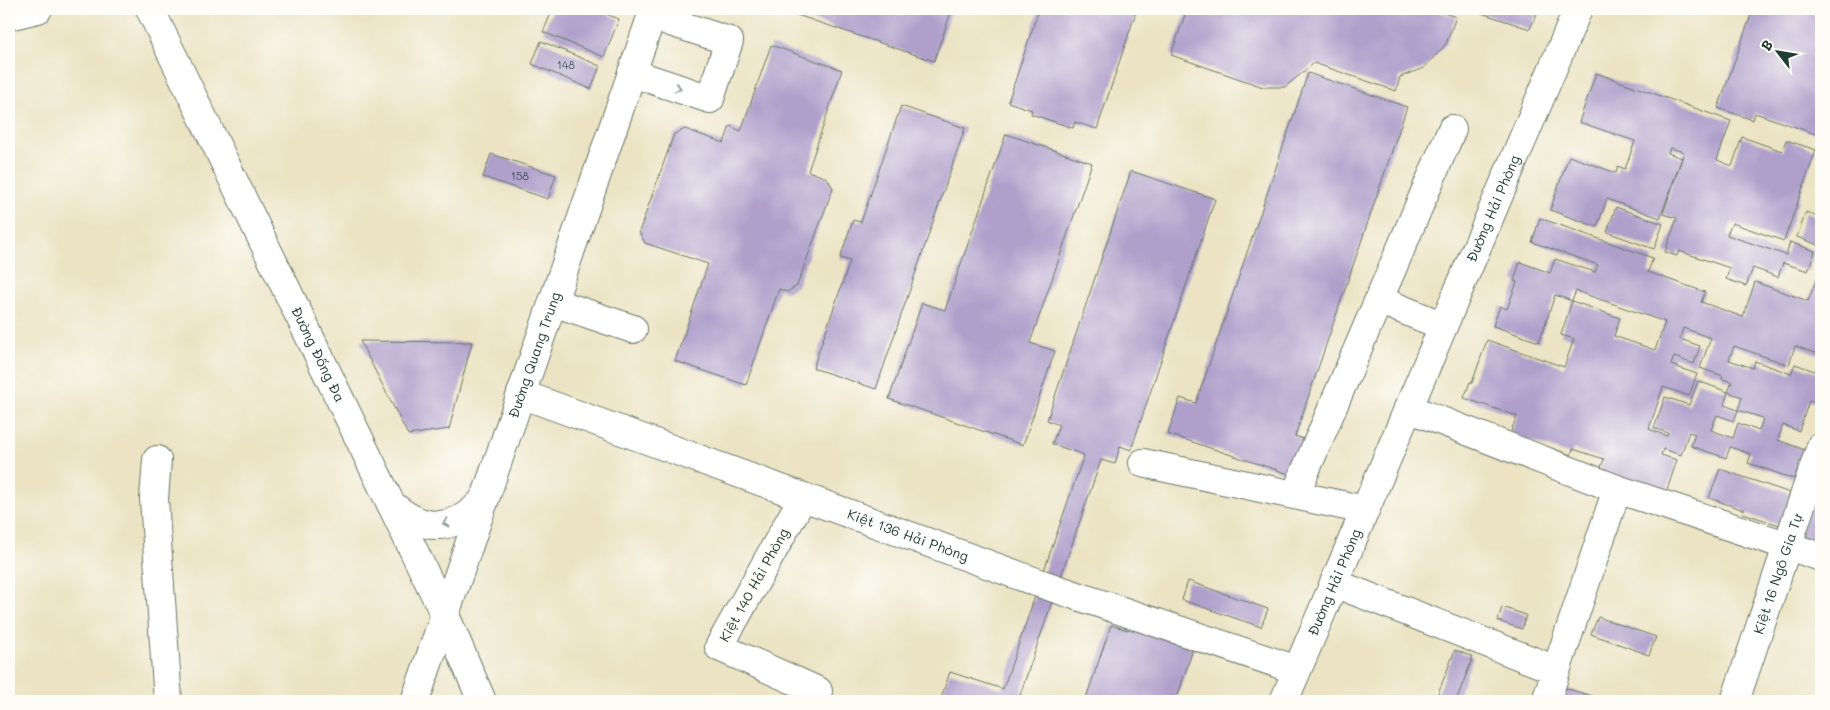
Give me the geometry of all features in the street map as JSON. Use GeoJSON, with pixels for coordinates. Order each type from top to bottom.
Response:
{"type":"FeatureCollection","features":[{"type":"Feature","properties":{"kind":"street"},"geometry":{"type":"LineString","coordinates":[[9,16],[38,9]]}},
{"type":"Feature","properties":{"kind":"street","name":"Đường Đống Đa"},"geometry":{"type":"LineString","coordinates":[[150,9],[445,615],[482,701]]}},
{"type":"Feature","properties":{"kind":"street","name":"Đường Hải Phòng"},"geometry":{"type":"LineString","coordinates":[[1284,701],[1578,9]]}},
{"type":"Feature","properties":{"kind":"street"},"geometry":{"type":"LineString","coordinates":[[632,73],[710,99],[729,41],[653,12]]}},
{"type":"Feature","properties":{"kind":"street","name":"Đường Quang Trung"},"geometry":{"type":"LineString","coordinates":[[415,701],[653,12]]}},
{"type":"Feature","properties":{"kind":"street"},"geometry":{"type":"LineString","coordinates":[[1295,495],[1452,129]]}},
{"type":"Feature","properties":{"kind":"street"},"geometry":{"type":"LineString","coordinates":[[1379,300],[1443,326]]}},
{"type":"Feature","properties":{"kind":"street"},"geometry":{"type":"LineString","coordinates":[[553,302],[633,329]]}},
{"type":"Feature","properties":{"kind":"street","name":"Kiệt 136 Hải Phòng"},"geometry":{"type":"LineString","coordinates":[[521,394],[1039,584],[1297,670]]}},
{"type":"Feature","properties":{"kind":"street"},"geometry":{"type":"LineString","coordinates":[[1408,408],[1616,489],[1821,557]]}},
{"type":"Feature","properties":{"kind":"street","name":"Kiệt 16 Ngô Gia Tự"},"geometry":{"type":"LineString","coordinates":[[1734,701],[1821,446]]}},
{"type":"Feature","properties":{"kind":"street"},"geometry":{"type":"LineString","coordinates":[[157,460],[154,499],[168,701]]}},
{"type":"Feature","properties":{"kind":"street"},"geometry":{"type":"LineString","coordinates":[[1142,463],[1365,510]]}},
{"type":"Feature","properties":{"kind":"street"},"geometry":{"type":"LineString","coordinates":[[1546,701],[1616,489]]}},
{"type":"Feature","properties":{"kind":"street"},"geometry":{"type":"LineString","coordinates":[[391,504],[405,516],[422,523],[440,525],[458,520],[474,511],[486,497]]}},
{"type":"Feature","properties":{"kind":"street","name":"Kiệt 140 Hải Phòng"},"geometry":{"type":"LineString","coordinates":[[803,497],[719,647],[818,691],[815,701]]}},
{"type":"Feature","properties":{"kind":"street"},"geometry":{"type":"LineString","coordinates":[[1334,583],[1556,670]]}},
{"type":"Feature","properties":{"kind":"building"},"geometry":{"type":"Polygon","coordinates":[[[553,9],[593,9],[619,19],[604,57],[543,32],[553,9]]]}},
{"type":"Feature","properties":{"kind":"building"},"geometry":{"type":"Polygon","coordinates":[[[795,9],[952,9],[934,61],[794,14],[795,9]]]}},
{"type":"Feature","properties":{"kind":"building"},"geometry":{"type":"Polygon","coordinates":[[[1039,9],[1137,9],[1097,129],[1075,122],[1073,128],[1031,114],[1032,110],[1008,102],[1039,9]]]}},
{"type":"Feature","properties":{"kind":"building"},"geometry":{"type":"Polygon","coordinates":[[[1187,9],[1432,9],[1456,17],[1446,44],[1424,68],[1400,77],[1396,91],[1314,63],[1285,87],[1263,87],[1171,55],[1187,9]]]}},
{"type":"Feature","properties":{"kind":"building"},"geometry":{"type":"Polygon","coordinates":[[[1469,9],[1539,9],[1530,29],[1469,9]]]}},
{"type":"Feature","properties":{"kind":"building"},"geometry":{"type":"Polygon","coordinates":[[[1753,9],[1800,9],[1821,16],[1821,136],[1755,113],[1753,120],[1718,108],[1753,9]]]}},
{"type":"Feature","properties":{"kind":"building"},"geometry":{"type":"Polygon","coordinates":[[[541,41],[600,66],[591,89],[532,64],[541,41]]]}},
{"type":"Feature","properties":{"kind":"building"},"geometry":{"type":"Polygon","coordinates":[[[771,45],[842,70],[808,171],[827,178],[833,188],[797,286],[787,292],[779,289],[746,385],[675,361],[708,264],[645,243],[639,232],[674,134],[685,129],[724,143],[730,126],[741,131],[771,45]]]}},
{"type":"Feature","properties":{"kind":"building"},"geometry":{"type":"Polygon","coordinates":[[[1308,73],[1407,107],[1295,436],[1307,440],[1295,476],[1168,434],[1180,398],[1196,403],[1308,73]]]}},
{"type":"Feature","properties":{"kind":"building"},"geometry":{"type":"Polygon","coordinates":[[[1596,73],[1731,121],[1717,160],[1732,166],[1742,137],[1782,151],[1786,140],[1816,150],[1784,241],[1732,223],[1727,235],[1786,255],[1790,242],[1815,251],[1808,271],[1783,263],[1778,277],[1753,268],[1746,286],[1726,279],[1730,268],[1679,251],[1677,256],[1665,252],[1677,218],[1663,214],[1682,159],[1660,218],[1607,199],[1597,227],[1550,210],[1569,156],[1616,173],[1618,166],[1625,169],[1635,141],[1579,122],[1596,73]],[[1670,148],[1668,153],[1682,158],[1684,152],[1670,148]]]}},
{"type":"Feature","properties":{"kind":"building"},"geometry":{"type":"Polygon","coordinates":[[[901,106],[965,128],[876,389],[813,368],[850,261],[840,258],[853,220],[861,222],[901,106]]]}},
{"type":"Feature","properties":{"kind":"building"},"geometry":{"type":"Polygon","coordinates":[[[1006,134],[1092,163],[1030,343],[1055,351],[1023,445],[889,399],[922,303],[945,310],[1006,134]]]}},
{"type":"Feature","properties":{"kind":"building"},"geometry":{"type":"Polygon","coordinates":[[[491,154],[556,175],[548,199],[483,177],[491,154]]]}},
{"type":"Feature","properties":{"kind":"building"},"geometry":{"type":"Polygon","coordinates":[[[1131,171],[1215,199],[1131,450],[1120,446],[1115,464],[1101,460],[1020,695],[1037,701],[940,701],[950,672],[1003,689],[1084,455],[1052,444],[1059,425],[1047,420],[1131,171]]]}},
{"type":"Feature","properties":{"kind":"building"},"geometry":{"type":"Polygon","coordinates":[[[1616,207],[1663,224],[1654,249],[1607,232],[1616,207]]]}},
{"type":"Feature","properties":{"kind":"building"},"geometry":{"type":"Polygon","coordinates":[[[1806,212],[1821,218],[1821,246],[1797,237],[1806,212]]]}},
{"type":"Feature","properties":{"kind":"building"},"geometry":{"type":"Polygon","coordinates":[[[1540,218],[1653,258],[1648,272],[1705,292],[1701,302],[1743,317],[1755,282],[1808,301],[1821,267],[1821,355],[1795,346],[1789,365],[1734,346],[1729,360],[1753,368],[1755,361],[1791,374],[1795,364],[1820,373],[1816,383],[1821,385],[1817,403],[1809,401],[1799,431],[1783,425],[1778,440],[1805,450],[1794,479],[1748,463],[1751,454],[1730,447],[1726,458],[1691,446],[1695,434],[1689,432],[1681,455],[1663,449],[1661,455],[1677,460],[1666,493],[1600,470],[1604,459],[1573,449],[1571,455],[1510,434],[1517,416],[1464,398],[1470,382],[1472,383],[1487,340],[1564,367],[1574,339],[1561,335],[1572,301],[1555,295],[1539,342],[1493,326],[1500,306],[1507,309],[1517,282],[1514,281],[1520,262],[1550,273],[1555,259],[1595,272],[1598,265],[1532,242],[1540,218]],[[1576,291],[1572,301],[1620,318],[1614,336],[1655,350],[1665,322],[1576,291]],[[1683,328],[1680,339],[1700,346],[1694,364],[1674,357],[1671,365],[1697,374],[1689,396],[1663,387],[1649,429],[1667,436],[1668,433],[1654,428],[1665,397],[1689,405],[1698,381],[1728,392],[1732,382],[1722,379],[1723,376],[1700,368],[1711,338],[1683,328]],[[1728,392],[1724,405],[1738,410],[1742,397],[1728,392]],[[1738,410],[1734,421],[1717,415],[1711,430],[1733,438],[1738,423],[1759,431],[1763,418],[1738,410]]]}},
{"type":"Feature","properties":{"kind":"building"},"geometry":{"type":"Polygon","coordinates":[[[360,341],[472,342],[449,429],[408,435],[360,341]]]}},
{"type":"Feature","properties":{"kind":"building"},"geometry":{"type":"Polygon","coordinates":[[[1720,469],[1793,494],[1782,526],[1743,513],[1744,510],[1709,498],[1720,469]]]}},
{"type":"Feature","properties":{"kind":"building"},"geometry":{"type":"Polygon","coordinates":[[[1821,478],[1821,548],[1797,539],[1821,478]]]}},
{"type":"Feature","properties":{"kind":"building"},"geometry":{"type":"Polygon","coordinates":[[[1188,581],[1268,609],[1261,627],[1182,600],[1188,581]]]}},
{"type":"Feature","properties":{"kind":"building"},"geometry":{"type":"Polygon","coordinates":[[[1502,607],[1526,615],[1522,629],[1498,621],[1502,607]]]}},
{"type":"Feature","properties":{"kind":"building"},"geometry":{"type":"Polygon","coordinates":[[[1598,617],[1656,637],[1649,655],[1591,634],[1598,617]]]}},
{"type":"Feature","properties":{"kind":"building"},"geometry":{"type":"Polygon","coordinates":[[[1131,621],[1195,643],[1176,701],[1085,701],[1111,625],[1128,630],[1131,621]]]}},
{"type":"Feature","properties":{"kind":"building"},"geometry":{"type":"Polygon","coordinates":[[[1455,650],[1473,657],[1456,701],[1435,701],[1455,650]]]}},
{"type":"Feature","properties":{"kind":"building"},"geometry":{"type":"Polygon","coordinates":[[[1565,688],[1609,701],[1561,701],[1565,688]]]}}]}
